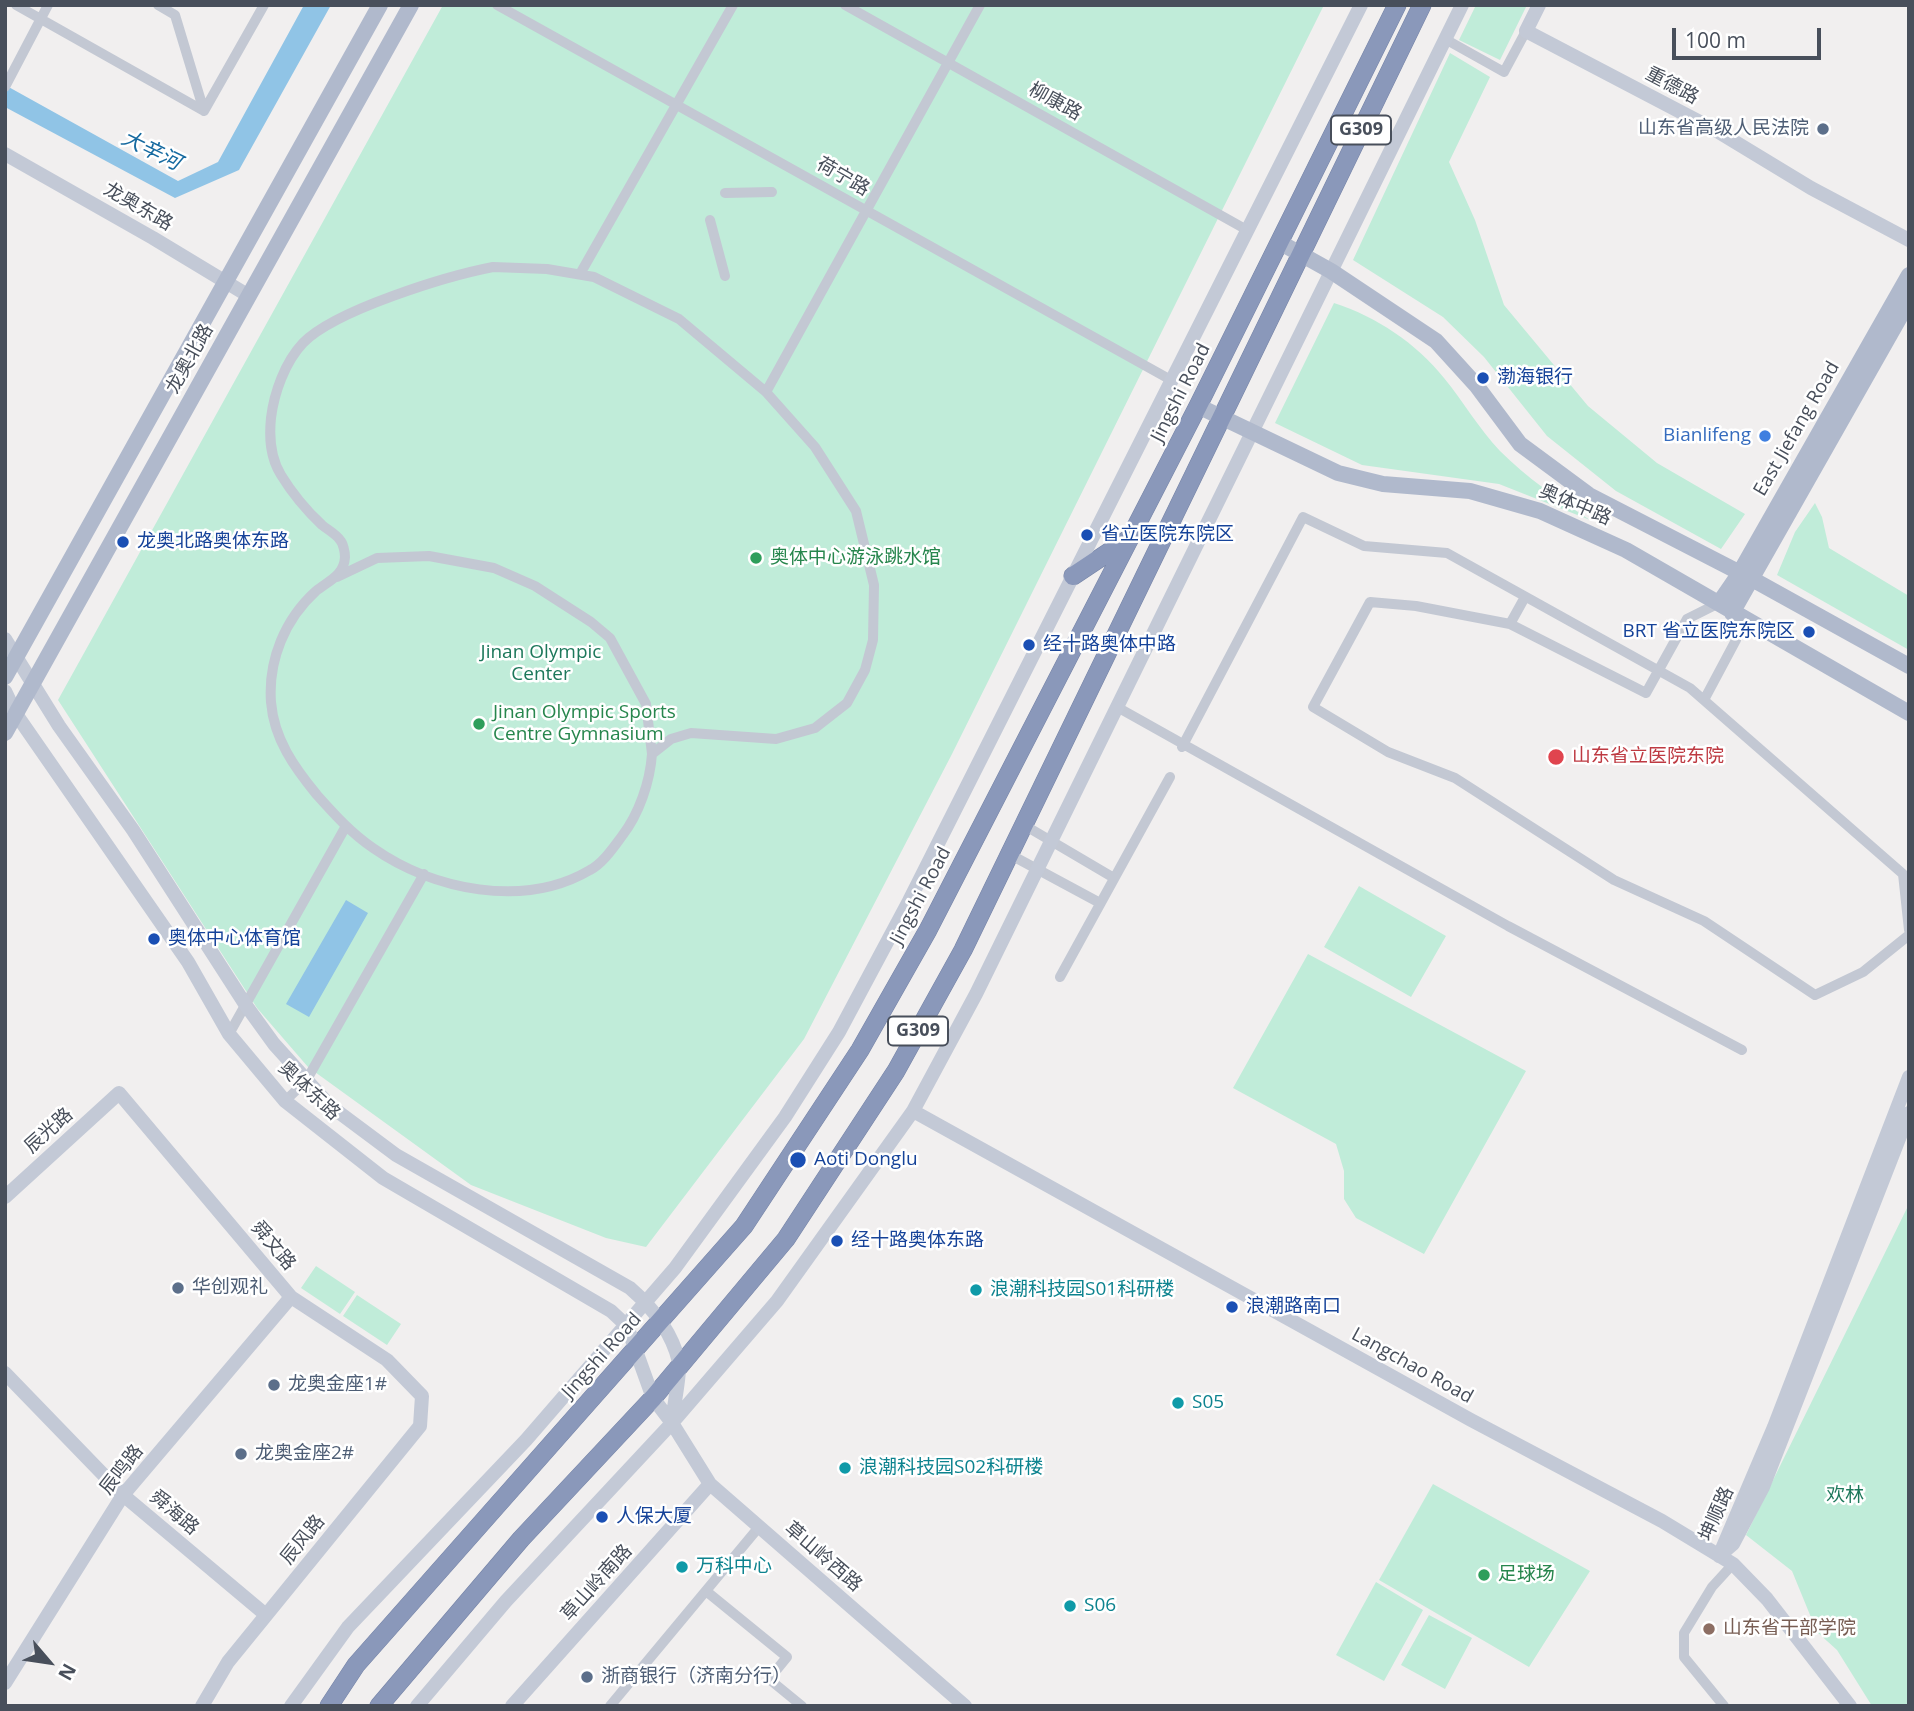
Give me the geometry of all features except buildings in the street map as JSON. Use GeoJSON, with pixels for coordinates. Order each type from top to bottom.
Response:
{"type":"FeatureCollection","features":[{"type":"Feature","properties":{"kind":"highway","name":"Jingshi Road"},"geometry":{"type":"LineString","coordinates":[[329,1706],[356,1665],[662,1322],[744,1226],[860,1050],[928,930],[1198,406],[1397,5]]}},
{"type":"Feature","properties":{"kind":"highway","name":"G309"},"geometry":{"type":"LineString","coordinates":[[379,1706],[513,1549],[653,1398],[679,1364],[731,1308],[786,1239],[896,1071],[963,950],[1422,5]]}},
{"type":"Feature","properties":{"kind":"highway"},"geometry":{"type":"LineString","coordinates":[[1073,576],[1130,538]]}},
{"type":"Feature","properties":{"kind":"main road","name":"龙奥北路"},"geometry":{"type":"LineString","coordinates":[[5,677],[380,5]]}},
{"type":"Feature","properties":{"kind":"main road","name":"龙奥北路"},"geometry":{"type":"LineString","coordinates":[[5,733],[411,5]]}},
{"type":"Feature","properties":{"kind":"main road","name":"Jingshi Road"},"geometry":{"type":"LineString","coordinates":[[292,1706],[348,1627],[526,1440],[627,1326],[727,1200],[839,1032],[903,913],[1361,5]]}},
{"type":"Feature","properties":{"kind":"main road"},"geometry":{"type":"LineString","coordinates":[[417,1706],[506,1601],[673,1423],[777,1301],[913,1111],[976,994],[1462,5]]}},
{"type":"Feature","properties":{"kind":"main road"},"geometry":{"type":"LineString","coordinates":[[1526,31],[1539,5]]}},
{"type":"Feature","properties":{"kind":"main road","name":"重德路"},"geometry":{"type":"LineString","coordinates":[[1526,31],[1717,131],[1811,188],[1909,240]]}},
{"type":"Feature","properties":{"kind":"main road","name":"龙奥东路"},"geometry":{"type":"LineString","coordinates":[[5,155],[249,296]]}},
{"type":"Feature","properties":{"kind":"main road","name":"奥体中路"},"geometry":{"type":"LineString","coordinates":[[1279,242],[1331,271],[1436,341],[1476,385],[1520,444],[1590,495],[1909,666]]}},
{"type":"Feature","properties":{"kind":"main road","name":"East Jiefang Road"},"geometry":{"type":"LineString","coordinates":[[1746,577],[1909,275]]}},
{"type":"Feature","properties":{"kind":"main road","name":"East Jiefang Road"},"geometry":{"type":"LineString","coordinates":[[1726,608],[1909,301]]}},
{"type":"Feature","properties":{"kind":"main road","name":"奥体中路"},"geometry":{"type":"LineString","coordinates":[[1198,406],[1338,473],[1383,484],[1470,491],[1540,511],[1626,550],[1909,713]]}},
{"type":"Feature","properties":{"kind":"main road"},"geometry":{"type":"LineString","coordinates":[[5,639],[33,686],[133,830],[245,1004],[306,1082],[329,1105],[396,1155],[630,1289],[646,1302],[662,1322],[679,1364],[673,1423]]}},
{"type":"Feature","properties":{"kind":"main road","name":"奥体东路"},"geometry":{"type":"LineString","coordinates":[[5,691],[16,714],[188,962],[229,1034],[285,1101],[383,1178],[611,1311],[627,1326]]}},
{"type":"Feature","properties":{"kind":"main road","name":"坤顺路"},"geometry":{"type":"LineString","coordinates":[[1719,1556],[1774,1427],[1909,1077]]}},
{"type":"Feature","properties":{"kind":"main road","name":"辰光路"},"geometry":{"type":"LineString","coordinates":[[5,1197],[119,1093]]}},
{"type":"Feature","properties":{"kind":"main road","name":"舜文路"},"geometry":{"type":"LineString","coordinates":[[119,1093],[291,1297],[387,1360],[422,1396]]}},
{"type":"Feature","properties":{"kind":"main road","name":"Langchao Road"},"geometry":{"type":"LineString","coordinates":[[913,1111],[1386,1373],[1662,1521],[1733,1564],[1767,1599],[1850,1706]]}},
{"type":"Feature","properties":{"kind":"main road","name":"坤顺路"},"geometry":{"type":"LineString","coordinates":[[1719,1556],[1734,1544],[1763,1487],[1909,1113]]}},
{"type":"Feature","properties":{"kind":"main road","name":"辰鸣路"},"geometry":{"type":"LineString","coordinates":[[5,1683],[124,1495],[291,1297]]}},
{"type":"Feature","properties":{"kind":"main road"},"geometry":{"type":"LineString","coordinates":[[627,1326],[653,1398],[673,1423]]}},
{"type":"Feature","properties":{"kind":"main road","name":"舜海路"},"geometry":{"type":"LineString","coordinates":[[5,1373],[124,1495],[266,1615]]}},
{"type":"Feature","properties":{"kind":"main road","name":"辰风路"},"geometry":{"type":"LineString","coordinates":[[202,1706],[228,1662],[420,1426],[422,1396]]}},
{"type":"Feature","properties":{"kind":"main road","name":"草山岭西路"},"geometry":{"type":"LineString","coordinates":[[673,1423],[710,1484],[965,1706]]}},
{"type":"Feature","properties":{"kind":"main road","name":"草山岭南路"},"geometry":{"type":"LineString","coordinates":[[512,1706],[710,1484]]}},
{"type":"Feature","properties":{"kind":"street"},"geometry":{"type":"LineString","coordinates":[[16,5],[204,111]]}},
{"type":"Feature","properties":{"kind":"street"},"geometry":{"type":"LineString","coordinates":[[7,84],[48,5]]}},
{"type":"Feature","properties":{"kind":"street"},"geometry":{"type":"LineString","coordinates":[[158,5],[175,15],[204,111]]}},
{"type":"Feature","properties":{"kind":"street"},"geometry":{"type":"LineString","coordinates":[[175,15],[181,5]]}},
{"type":"Feature","properties":{"kind":"street"},"geometry":{"type":"LineString","coordinates":[[204,111],[264,5]]}},
{"type":"Feature","properties":{"kind":"street","name":"荷宁路"},"geometry":{"type":"LineString","coordinates":[[497,5],[1171,380]]}},
{"type":"Feature","properties":{"kind":"street"},"geometry":{"type":"LineString","coordinates":[[580,274],[733,5]]}},
{"type":"Feature","properties":{"kind":"street","name":"柳康路"},"geometry":{"type":"LineString","coordinates":[[845,5],[1247,230]]}},
{"type":"Feature","properties":{"kind":"street"},"geometry":{"type":"LineString","coordinates":[[766,392],[980,5]]}},
{"type":"Feature","properties":{"kind":"street"},"geometry":{"type":"LineString","coordinates":[[1445,39],[1504,72],[1526,31]]}},
{"type":"Feature","properties":{"kind":"street"},"geometry":{"type":"LineString","coordinates":[[727,193],[772,192]]}},
{"type":"Feature","properties":{"kind":"street"},"geometry":{"type":"LineString","coordinates":[[711,224],[725,276]]}},
{"type":"Feature","properties":{"kind":"street"},"geometry":{"type":"LineString","coordinates":[[337,577],[345,558],[342,541],[302,505],[279,472],[269,443],[273,402],[286,369],[303,342],[378,302],[461,274],[493,267],[594,277],[679,319],[766,392],[815,447],[856,511],[874,585],[873,640],[865,670],[846,703],[815,728],[776,739],[691,733],[670,739],[652,754]]}},
{"type":"Feature","properties":{"kind":"street"},"geometry":{"type":"LineString","coordinates":[[1182,747],[1303,517],[1364,546],[1447,553],[1690,688],[1903,874],[1909,930]]}},
{"type":"Feature","properties":{"kind":"street"},"geometry":{"type":"LineString","coordinates":[[429,556],[494,568],[535,586],[592,622],[610,638],[646,704],[651,768],[632,822],[593,869],[538,891],[462,886],[424,874],[373,848],[346,826],[300,774],[277,734],[271,701],[272,666],[281,640],[298,611],[317,590],[337,577],[377,558],[429,556]]}},
{"type":"Feature","properties":{"kind":"street"},"geometry":{"type":"LineString","coordinates":[[1510,624],[1525,597]]}},
{"type":"Feature","properties":{"kind":"street"},"geometry":{"type":"LineString","coordinates":[[1704,700],[1736,640],[1726,608],[1687,619],[1646,693],[1510,624],[1416,606],[1370,602],[1313,707],[1388,752],[1455,778],[1614,880],[1704,920],[1815,995],[1863,972],[1909,935]]}},
{"type":"Feature","properties":{"kind":"street"},"geometry":{"type":"LineString","coordinates":[[1117,707],[1182,747],[1508,926],[1742,1050]]}},
{"type":"Feature","properties":{"kind":"street"},"geometry":{"type":"LineString","coordinates":[[1060,977],[1170,778]]}},
{"type":"Feature","properties":{"kind":"street"},"geometry":{"type":"LineString","coordinates":[[1024,825],[1114,878]]}},
{"type":"Feature","properties":{"kind":"street"},"geometry":{"type":"LineString","coordinates":[[229,1034],[346,826]]}},
{"type":"Feature","properties":{"kind":"street"},"geometry":{"type":"LineString","coordinates":[[1010,854],[1100,903]]}},
{"type":"Feature","properties":{"kind":"street"},"geometry":{"type":"LineString","coordinates":[[285,1101],[306,1082],[424,874]]}},
{"type":"Feature","properties":{"kind":"street"},"geometry":{"type":"LineString","coordinates":[[610,1706],[759,1527]]}},
{"type":"Feature","properties":{"kind":"street"},"geometry":{"type":"LineString","coordinates":[[1724,1706],[1684,1657],[1684,1633],[1712,1587],[1733,1564]]}},
{"type":"Feature","properties":{"kind":"street"},"geometry":{"type":"LineString","coordinates":[[706,1591],[787,1657],[769,1679],[802,1706]]}},
{"type":"Feature","properties":{"kind":"green space","name":"Jinan Olympic Center"},"geometry":{"type":"Polygon","coordinates":[[[443,5],[1324,5],[952,754],[804,1039],[646,1247],[606,1238],[471,1185],[308,1067],[257,1008],[58,700],[443,5]]]}},
{"type":"Feature","properties":{"kind":"green space"},"geometry":{"type":"Polygon","coordinates":[[[1476,5],[1527,5],[1500,60],[1459,40],[1476,5]]]}},
{"type":"Feature","properties":{"kind":"green space"},"geometry":{"type":"Polygon","coordinates":[[[1450,53],[1490,77],[1449,162],[1475,220],[1504,305],[1588,406],[1657,463],[1745,514],[1721,549],[1616,491],[1547,436],[1484,357],[1443,317],[1353,260],[1450,53]]]}},
{"type":"Feature","properties":{"kind":"green space"},"geometry":{"type":"Polygon","coordinates":[[[1334,303],[1380,324],[1421,353],[1444,378],[1485,434],[1510,461],[1590,520],[1499,484],[1362,465],[1275,423],[1334,303]]]}},
{"type":"Feature","properties":{"kind":"green space"},"geometry":{"type":"Polygon","coordinates":[[[1815,503],[1822,517],[1829,548],[1909,596],[1909,650],[1777,575],[1795,532],[1815,503]]]}},
{"type":"Feature","properties":{"kind":"green space"},"geometry":{"type":"Polygon","coordinates":[[[1359,886],[1446,936],[1411,997],[1324,947],[1359,886]]]}},
{"type":"Feature","properties":{"kind":"green space"},"geometry":{"type":"Polygon","coordinates":[[[1308,954],[1526,1071],[1424,1254],[1356,1218],[1344,1199],[1344,1171],[1336,1144],[1233,1088],[1308,954]]]}},
{"type":"Feature","properties":{"kind":"green space","name":"欢林"},"geometry":{"type":"Polygon","coordinates":[[[1909,1204],[1909,1706],[1872,1706],[1837,1650],[1817,1632],[1792,1571],[1746,1535],[1909,1204]]]}},
{"type":"Feature","properties":{"kind":"green space"},"geometry":{"type":"Polygon","coordinates":[[[316,1266],[355,1292],[340,1314],[301,1288],[316,1266]]]}},
{"type":"Feature","properties":{"kind":"green space"},"geometry":{"type":"Polygon","coordinates":[[[357,1295],[401,1324],[387,1345],[343,1316],[357,1295]]]}},
{"type":"Feature","properties":{"kind":"green space","name":"足球场"},"geometry":{"type":"Polygon","coordinates":[[[1433,1484],[1590,1571],[1529,1667],[1379,1580],[1433,1484]]]}},
{"type":"Feature","properties":{"kind":"green space"},"geometry":{"type":"Polygon","coordinates":[[[1376,1582],[1423,1610],[1384,1681],[1336,1655],[1376,1582]]]}},
{"type":"Feature","properties":{"kind":"green space"},"geometry":{"type":"Polygon","coordinates":[[[1429,1615],[1472,1638],[1445,1689],[1401,1665],[1429,1615]]]}},
{"type":"Feature","properties":{"kind":"water"},"geometry":{"type":"Polygon","coordinates":[[[304,5],[331,5],[239,170],[175,198],[5,107],[5,85],[178,181],[218,162],[304,5]]]}},
{"type":"Feature","properties":{"kind":"water"},"geometry":{"type":"Polygon","coordinates":[[[346,900],[368,913],[309,1017],[286,1004],[346,900]]]}},
{"type":"Feature","properties":{"kind":"place","name":"山东省高级人民法院"},"geometry":{"type":"Point","coordinates":[1823,129]}},
{"type":"Feature","properties":{"kind":"place","name":"渤海银行"},"geometry":{"type":"Point","coordinates":[1483,378]}},
{"type":"Feature","properties":{"kind":"place","name":"Bianlifeng"},"geometry":{"type":"Point","coordinates":[1765,436]}},
{"type":"Feature","properties":{"kind":"place","name":"省立医院东院区"},"geometry":{"type":"Point","coordinates":[1087,535]}},
{"type":"Feature","properties":{"kind":"place","name":"龙奥北路奥体东路"},"geometry":{"type":"Point","coordinates":[123,542]}},
{"type":"Feature","properties":{"kind":"place","name":"奥体中心游泳跳水馆"},"geometry":{"type":"Point","coordinates":[756,558]}},
{"type":"Feature","properties":{"kind":"place","name":"BRT 省立医院东院区"},"geometry":{"type":"Point","coordinates":[1809,632]}},
{"type":"Feature","properties":{"kind":"place","name":"经十路奥体中路"},"geometry":{"type":"Point","coordinates":[1029,645]}},
{"type":"Feature","properties":{"kind":"place","name":"Jinan Olympic Sports Centre Gymnasium"},"geometry":{"type":"Point","coordinates":[479,724]}},
{"type":"Feature","properties":{"kind":"place","name":"山东省立医院东院"},"geometry":{"type":"Point","coordinates":[1556,757]}},
{"type":"Feature","properties":{"kind":"place","name":"奥体中心体育馆"},"geometry":{"type":"Point","coordinates":[154,939]}},
{"type":"Feature","properties":{"kind":"place","name":"Aoti Donglu"},"geometry":{"type":"Point","coordinates":[798,1160]}},
{"type":"Feature","properties":{"kind":"place","name":"经十路奥体东路"},"geometry":{"type":"Point","coordinates":[837,1241]}},
{"type":"Feature","properties":{"kind":"place","name":"华创观礼"},"geometry":{"type":"Point","coordinates":[178,1288]}},
{"type":"Feature","properties":{"kind":"place","name":"浪潮科技园S01科研楼"},"geometry":{"type":"Point","coordinates":[976,1290]}},
{"type":"Feature","properties":{"kind":"place","name":"浪潮路南口"},"geometry":{"type":"Point","coordinates":[1232,1307]}},
{"type":"Feature","properties":{"kind":"place","name":"龙奥金座1#"},"geometry":{"type":"Point","coordinates":[274,1385]}},
{"type":"Feature","properties":{"kind":"place","name":"S05"},"geometry":{"type":"Point","coordinates":[1178,1403]}},
{"type":"Feature","properties":{"kind":"place","name":"龙奥金座2#"},"geometry":{"type":"Point","coordinates":[241,1454]}},
{"type":"Feature","properties":{"kind":"place","name":"浪潮科技园S02科研楼"},"geometry":{"type":"Point","coordinates":[845,1468]}},
{"type":"Feature","properties":{"kind":"place","name":"人保大厦"},"geometry":{"type":"Point","coordinates":[602,1517]}},
{"type":"Feature","properties":{"kind":"place","name":"万科中心"},"geometry":{"type":"Point","coordinates":[682,1567]}},
{"type":"Feature","properties":{"kind":"place","name":"足球场"},"geometry":{"type":"Point","coordinates":[1484,1575]}},
{"type":"Feature","properties":{"kind":"place","name":"S06"},"geometry":{"type":"Point","coordinates":[1070,1606]}},
{"type":"Feature","properties":{"kind":"place","name":"山东省干部学院"},"geometry":{"type":"Point","coordinates":[1709,1629]}},
{"type":"Feature","properties":{"kind":"place","name":"浙商银行（济南分行）"},"geometry":{"type":"Point","coordinates":[587,1677]}},
{"type":"Feature","properties":{"kind":"water label","name":"大辛河"},"geometry":{"type":"Point","coordinates":[151,151]}}]}
